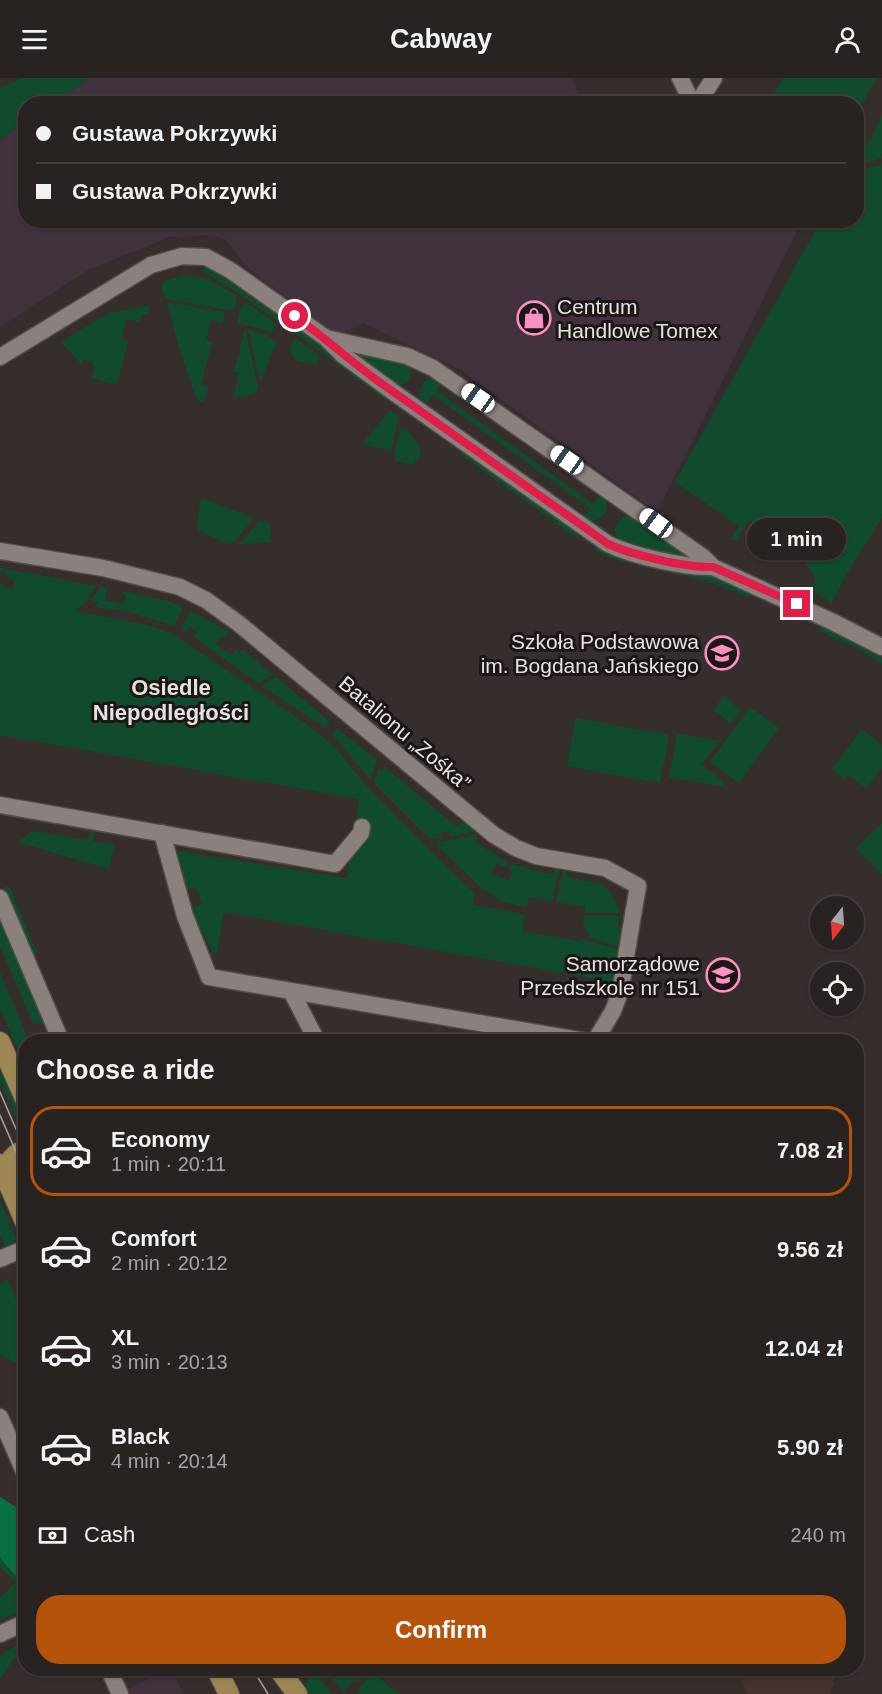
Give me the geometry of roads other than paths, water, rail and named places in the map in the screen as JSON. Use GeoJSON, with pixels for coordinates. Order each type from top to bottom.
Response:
{"type":"FeatureCollection","features":[{"type":"Feature","properties":{"kind":"main road"},"geometry":{"type":"LineString","coordinates":[[0,1042],[18,1083]]}},
{"type":"Feature","properties":{"kind":"main road"},"geometry":{"type":"LineString","coordinates":[[18,1153],[4,1173],[18,1205]]}},
{"type":"Feature","properties":{"kind":"main road"},"geometry":{"type":"LineString","coordinates":[[220,1676],[229,1694]]}},
{"type":"Feature","properties":{"kind":"main road"},"geometry":{"type":"LineString","coordinates":[[284,1676],[297,1694]]}},
{"type":"Feature","properties":{"kind":"street"},"geometry":{"type":"LineString","coordinates":[[680,78],[690,96]]}},
{"type":"Feature","properties":{"kind":"street"},"geometry":{"type":"LineString","coordinates":[[701,96],[714,78]]}},
{"type":"Feature","properties":{"kind":"street"},"geometry":{"type":"LineString","coordinates":[[0,357],[141,270],[162,261],[187,255],[200,256],[221,264],[326,338],[343,355],[378,381],[608,544],[625,551],[688,565],[713,567]]}},
{"type":"Feature","properties":{"kind":"street"},"geometry":{"type":"LineString","coordinates":[[326,338],[407,356],[434,368],[624,500],[703,557],[713,567],[882,647]]}},
{"type":"Feature","properties":{"kind":"street","name":"Batalionu „Zośka”"},"geometry":{"type":"LineString","coordinates":[[0,551],[125,573],[180,587],[196,594],[238,623],[494,835],[528,853],[605,868],[638,886],[620,992],[613,1011],[599,1034]]}},
{"type":"Feature","properties":{"kind":"street"},"geometry":{"type":"LineString","coordinates":[[0,805],[335,864],[361,833],[362,827]]}},
{"type":"Feature","properties":{"kind":"street"},"geometry":{"type":"LineString","coordinates":[[162,833],[185,916],[209,977],[544,1034]]}},
{"type":"Feature","properties":{"kind":"street"},"geometry":{"type":"LineString","coordinates":[[0,898],[58,1034]]}},
{"type":"Feature","properties":{"kind":"street"},"geometry":{"type":"LineString","coordinates":[[291,991],[313,1034]]}},
{"type":"Feature","properties":{"kind":"street"},"geometry":{"type":"LineString","coordinates":[[0,1259],[18,1251]]}},
{"type":"Feature","properties":{"kind":"street"},"geometry":{"type":"LineString","coordinates":[[0,1417],[18,1458]]}},
{"type":"Feature","properties":{"kind":"street"},"geometry":{"type":"LineString","coordinates":[[0,1634],[18,1626]]}},
{"type":"Feature","properties":{"kind":"street"},"geometry":{"type":"LineString","coordinates":[[112,1676],[120,1694]]}},
{"type":"Feature","properties":{"kind":"tram line"},"geometry":{"type":"LineString","coordinates":[[0,1092],[18,1134]]}},
{"type":"Feature","properties":{"kind":"tram line"},"geometry":{"type":"LineString","coordinates":[[0,1115],[18,1157]]}},
{"type":"Feature","properties":{"kind":"tram line"},"geometry":{"type":"LineString","coordinates":[[257,1676],[268,1694]]}},
{"type":"Feature","properties":{"kind":"place","name":"Centrum Handlowe Tomex"},"geometry":{"type":"Point","coordinates":[534,318]}},
{"type":"Feature","properties":{"kind":"place","name":"Szkoła Podstawowa im. Bogdana Jańskiego"},"geometry":{"type":"Point","coordinates":[722,653]}},
{"type":"Feature","properties":{"kind":"place","name":"Samorządowe Przedszkole nr 151"},"geometry":{"type":"Point","coordinates":[723,975]}},
{"type":"Feature","properties":{"kind":"district","name":"Osiedle Niepodległości"},"geometry":{"type":"Point","coordinates":[171,700]}}]}
